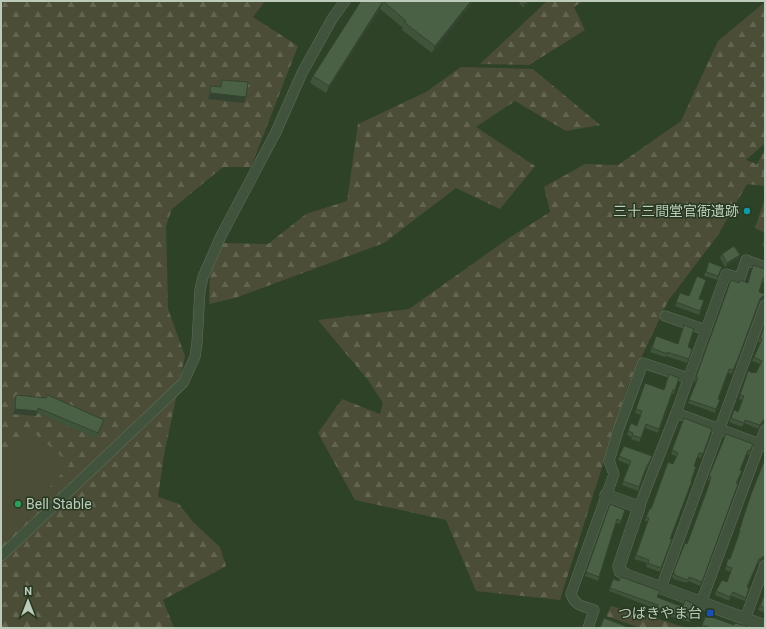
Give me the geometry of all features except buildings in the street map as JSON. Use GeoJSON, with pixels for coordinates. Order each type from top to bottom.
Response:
{"type":"FeatureCollection","features":[{"type":"Feature","properties":{"kind":"street"},"geometry":{"type":"LineString","coordinates":[[1,556],[183,383],[195,357],[202,277],[224,230],[276,132],[302,73],[332,19],[345,1]]}},
{"type":"Feature","properties":{"kind":"street"},"geometry":{"type":"LineString","coordinates":[[765,267],[746,260],[740,278],[726,274],[676,413],[639,507],[619,566],[620,571],[626,575],[765,626]]}},
{"type":"Feature","properties":{"kind":"street"},"geometry":{"type":"LineString","coordinates":[[661,588],[765,305]]}},
{"type":"Feature","properties":{"kind":"street"},"geometry":{"type":"LineString","coordinates":[[665,316],[706,330]]}},
{"type":"Feature","properties":{"kind":"street"},"geometry":{"type":"LineString","coordinates":[[588,628],[594,610],[573,601],[571,594],[614,474],[609,461],[619,428],[643,363],[688,378]]}},
{"type":"Feature","properties":{"kind":"street"},"geometry":{"type":"LineString","coordinates":[[676,413],[762,445]]}},
{"type":"Feature","properties":{"kind":"street"},"geometry":{"type":"LineString","coordinates":[[701,603],[762,445],[765,430]]}},
{"type":"Feature","properties":{"kind":"street"},"geometry":{"type":"LineString","coordinates":[[606,495],[639,507]]}},
{"type":"Feature","properties":{"kind":"street"},"geometry":{"type":"LineString","coordinates":[[745,619],[765,565]]}},
{"type":"Feature","properties":{"kind":"green space"},"geometry":{"type":"Polygon","coordinates":[[[1,1],[265,1],[253,17],[298,46],[251,167],[223,167],[172,209],[166,226],[168,309],[185,356],[164,455],[158,497],[179,504],[193,522],[220,547],[226,566],[163,600],[174,628],[1,628],[1,1]]]}},
{"type":"Feature","properties":{"kind":"green space"},"geometry":{"type":"Polygon","coordinates":[[[547,1],[583,1],[574,7],[585,30],[529,65],[480,64],[547,1]]]}},
{"type":"Feature","properties":{"kind":"green space"},"geometry":{"type":"Polygon","coordinates":[[[765,2],[765,143],[746,160],[765,167],[765,186],[747,184],[718,235],[668,301],[627,388],[560,600],[476,591],[446,520],[355,500],[318,433],[342,399],[380,414],[383,403],[368,380],[318,320],[409,309],[509,238],[550,212],[544,187],[585,164],[618,165],[681,121],[718,41],[765,2]]]}},
{"type":"Feature","properties":{"kind":"green space"},"geometry":{"type":"Polygon","coordinates":[[[461,67],[533,69],[600,125],[566,131],[515,101],[476,127],[535,166],[500,209],[456,188],[384,243],[235,298],[209,304],[210,269],[222,243],[268,244],[306,214],[347,201],[358,124],[426,92],[461,67]]]}},
{"type":"Feature","properties":{"kind":"green space"},"geometry":{"type":"Polygon","coordinates":[[[765,149],[765,175],[754,170],[765,149]]]}},
{"type":"Feature","properties":{"kind":"green space"},"geometry":{"type":"Polygon","coordinates":[[[765,198],[765,233],[755,228],[765,198]]]}},
{"type":"Feature","properties":{"kind":"green space","name":"Bell Stable"},"geometry":{"type":"Polygon","coordinates":[[[31,430],[70,464],[1,543],[1,465],[31,430]]]}},
{"type":"Feature","properties":{"kind":"green space"},"geometry":{"type":"Polygon","coordinates":[[[611,606],[687,628],[640,628],[606,616],[611,606]]]}},
{"type":"Feature","properties":{"kind":"place","name":"三十三間堂官衙遺跡"},"geometry":{"type":"Point","coordinates":[747,211]}},
{"type":"Feature","properties":{"kind":"place","name":"Bell Stable"},"geometry":{"type":"Point","coordinates":[18,504]}},
{"type":"Feature","properties":{"kind":"place","name":"つばきやま台"},"geometry":{"type":"Point","coordinates":[710,613]}}]}
